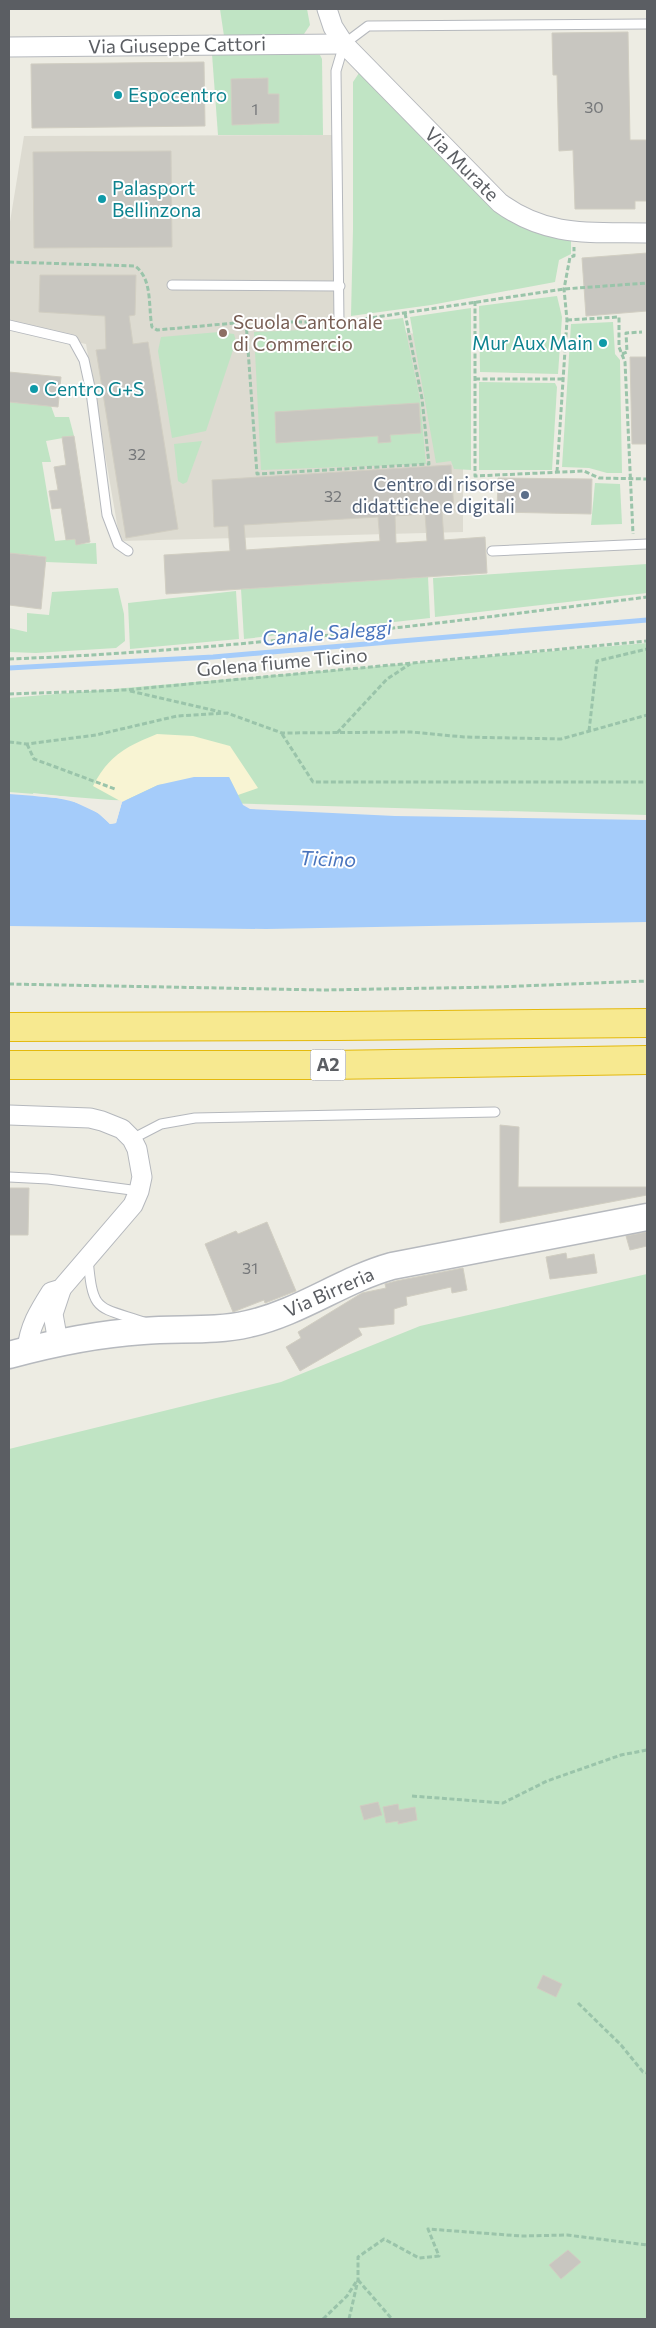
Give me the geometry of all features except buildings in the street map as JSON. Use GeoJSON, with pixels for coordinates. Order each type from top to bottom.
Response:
{"type":"FeatureCollection","features":[{"type":"Feature","properties":{"kind":"highway","name":"A2"},"geometry":{"type":"LineString","coordinates":[[9,1027],[647,1023]]}},
{"type":"Feature","properties":{"kind":"highway","name":"A2"},"geometry":{"type":"LineString","coordinates":[[9,1065],[328,1065],[647,1060]]}},
{"type":"Feature","properties":{"kind":"street","name":"Via Murate"},"geometry":{"type":"LineString","coordinates":[[327,9],[332,27],[344,44],[500,203],[530,222],[558,230],[647,232]]}},
{"type":"Feature","properties":{"kind":"street","name":"Via Giuseppe Cattori"},"geometry":{"type":"LineString","coordinates":[[9,47],[344,44]]}},
{"type":"Feature","properties":{"kind":"street"},"geometry":{"type":"LineString","coordinates":[[9,1115],[90,1118],[115,1125],[132,1139],[137,1149],[141,1168],[139,1191],[134,1205],[61,1289],[53,1314],[58,1342]]}},
{"type":"Feature","properties":{"kind":"street","name":"Via Birreria"},"geometry":{"type":"LineString","coordinates":[[18,1352],[58,1342],[109,1334],[246,1325],[271,1318],[359,1277],[392,1266],[647,1216]]}},
{"type":"Feature","properties":{"kind":"street"},"geometry":{"type":"LineString","coordinates":[[18,1352],[28,1336],[34,1319],[51,1292],[61,1289]]}},
{"type":"Feature","properties":{"kind":"lane"},"geometry":{"type":"LineString","coordinates":[[339,322],[336,71],[344,44],[368,26],[647,24]]}},
{"type":"Feature","properties":{"kind":"lane"},"geometry":{"type":"LineString","coordinates":[[172,285],[340,286]]}},
{"type":"Feature","properties":{"kind":"lane"},"geometry":{"type":"LineString","coordinates":[[9,325],[73,340],[84,360],[91,392],[107,515],[118,544],[128,551]]}},
{"type":"Feature","properties":{"kind":"lane"},"geometry":{"type":"LineString","coordinates":[[492,551],[647,544]]}},
{"type":"Feature","properties":{"kind":"lane"},"geometry":{"type":"LineString","coordinates":[[132,1139],[161,1124],[195,1118],[496,1112]]}},
{"type":"Feature","properties":{"kind":"lane"},"geometry":{"type":"LineString","coordinates":[[9,1177],[48,1179],[139,1191]]}},
{"type":"Feature","properties":{"kind":"lane"},"geometry":{"type":"LineString","coordinates":[[88,1259],[91,1291],[100,1306],[114,1313],[167,1330]]}},
{"type":"Feature","properties":{"kind":"path"},"geometry":{"type":"LineString","coordinates":[[557,472],[567,320],[564,289],[570,257],[574,256]]}},
{"type":"Feature","properties":{"kind":"path"},"geometry":{"type":"LineString","coordinates":[[9,262],[135,266],[142,272],[145,278],[151,323],[154,329],[157,330],[246,322],[339,322],[564,289],[647,283]]}},
{"type":"Feature","properties":{"kind":"path"},"geometry":{"type":"LineString","coordinates":[[475,301],[474,476],[584,471],[599,478],[647,479]]}},
{"type":"Feature","properties":{"kind":"path"},"geometry":{"type":"LineString","coordinates":[[246,322],[257,474],[429,464],[422,399],[405,313]]}},
{"type":"Feature","properties":{"kind":"path"},"geometry":{"type":"LineString","coordinates":[[567,320],[618,317],[620,347],[625,362],[633,544]]}},
{"type":"Feature","properties":{"kind":"path"},"geometry":{"type":"LineString","coordinates":[[622,354],[626,352],[626,333],[642,332]]}},
{"type":"Feature","properties":{"kind":"path"},"geometry":{"type":"LineString","coordinates":[[475,378],[563,379]]}},
{"type":"Feature","properties":{"kind":"path"},"geometry":{"type":"LineString","coordinates":[[9,659],[85,656],[394,627],[647,597]]}},
{"type":"Feature","properties":{"kind":"path","name":"Golena fiume Ticino"},"geometry":{"type":"LineString","coordinates":[[9,694],[125,690],[647,641]]}},
{"type":"Feature","properties":{"kind":"path"},"geometry":{"type":"LineString","coordinates":[[589,731],[596,661],[647,649]]}},
{"type":"Feature","properties":{"kind":"path"},"geometry":{"type":"LineString","coordinates":[[337,733],[387,679],[410,663]]}},
{"type":"Feature","properties":{"kind":"path"},"geometry":{"type":"LineString","coordinates":[[125,690],[227,713],[282,733],[411,732],[464,737],[561,739],[647,715]]}},
{"type":"Feature","properties":{"kind":"path"},"geometry":{"type":"LineString","coordinates":[[9,742],[27,744],[96,735],[177,716],[227,713]]}},
{"type":"Feature","properties":{"kind":"path"},"geometry":{"type":"LineString","coordinates":[[282,733],[313,782],[647,782]]}},
{"type":"Feature","properties":{"kind":"path"},"geometry":{"type":"LineString","coordinates":[[27,744],[34,759],[115,789]]}},
{"type":"Feature","properties":{"kind":"path"},"geometry":{"type":"LineString","coordinates":[[9,984],[323,990],[647,982]]}},
{"type":"Feature","properties":{"kind":"path"},"geometry":{"type":"LineString","coordinates":[[412,1796],[503,1803],[547,1780],[621,1755],[647,1750]]}},
{"type":"Feature","properties":{"kind":"path"},"geometry":{"type":"LineString","coordinates":[[578,2003],[621,2045],[643,2072],[647,2073]]}},
{"type":"Feature","properties":{"kind":"path"},"geometry":{"type":"LineString","coordinates":[[349,2319],[358,2280],[358,2257],[384,2240],[419,2258],[439,2256],[428,2229],[521,2236],[567,2235],[647,2245]]}},
{"type":"Feature","properties":{"kind":"path"},"geometry":{"type":"LineString","coordinates":[[323,2319],[347,2296],[358,2280]]}},
{"type":"Feature","properties":{"kind":"path"},"geometry":{"type":"LineString","coordinates":[[358,2280],[392,2319]]}},
{"type":"Feature","properties":{"kind":"shaded area","name":"Scuola Cantonale di Commercio"},"geometry":{"type":"Polygon","coordinates":[[[337,135],[335,325],[463,339],[463,532],[120,541],[86,344],[9,328],[9,228],[24,136],[337,135]]]}},
{"type":"Feature","properties":{"kind":"green space"},"geometry":{"type":"Polygon","coordinates":[[[220,9],[307,9],[310,25],[304,34],[294,36],[224,36],[220,9]]]}},
{"type":"Feature","properties":{"kind":"green space"},"geometry":{"type":"Polygon","coordinates":[[[212,54],[320,55],[322,59],[323,135],[218,135],[212,54]]]}},
{"type":"Feature","properties":{"kind":"green space"},"geometry":{"type":"Polygon","coordinates":[[[359,73],[520,225],[539,234],[571,240],[571,254],[559,260],[555,282],[431,305],[351,316],[353,82],[359,73]]]}},
{"type":"Feature","properties":{"kind":"green space"},"geometry":{"type":"Polygon","coordinates":[[[557,296],[562,317],[558,374],[480,372],[479,306],[557,296]]]}},
{"type":"Feature","properties":{"kind":"green space"},"geometry":{"type":"Polygon","coordinates":[[[471,308],[471,470],[454,469],[451,461],[436,463],[410,317],[471,308]]]}},
{"type":"Feature","properties":{"kind":"green space"},"geometry":{"type":"Polygon","coordinates":[[[403,318],[420,399],[426,464],[261,470],[254,332],[304,330],[403,318]]]}},
{"type":"Feature","properties":{"kind":"green space"},"geometry":{"type":"Polygon","coordinates":[[[613,322],[615,354],[620,360],[622,473],[607,473],[589,468],[562,467],[571,324],[613,322]]]}},
{"type":"Feature","properties":{"kind":"green space"},"geometry":{"type":"Polygon","coordinates":[[[219,332],[234,334],[236,341],[206,431],[172,438],[158,351],[161,337],[219,332]]]}},
{"type":"Feature","properties":{"kind":"green space"},"geometry":{"type":"Polygon","coordinates":[[[479,382],[555,383],[557,387],[552,470],[479,470],[479,382]]]}},
{"type":"Feature","properties":{"kind":"green space"},"geometry":{"type":"Polygon","coordinates":[[[9,402],[51,406],[55,417],[69,417],[74,436],[46,441],[51,462],[42,462],[55,541],[75,539],[76,544],[96,543],[97,564],[46,562],[46,557],[9,553],[9,402]]]}},
{"type":"Feature","properties":{"kind":"green space"},"geometry":{"type":"Polygon","coordinates":[[[202,441],[187,482],[183,484],[178,481],[174,444],[202,441]]]}},
{"type":"Feature","properties":{"kind":"green space"},"geometry":{"type":"Polygon","coordinates":[[[595,483],[620,484],[622,524],[591,525],[595,483]]]}},
{"type":"Feature","properties":{"kind":"green space"},"geometry":{"type":"Polygon","coordinates":[[[647,564],[647,593],[435,617],[433,578],[647,564]]]}},
{"type":"Feature","properties":{"kind":"green space"},"geometry":{"type":"Polygon","coordinates":[[[428,577],[430,618],[244,639],[241,589],[428,577]]]}},
{"type":"Feature","properties":{"kind":"green space"},"geometry":{"type":"Polygon","coordinates":[[[118,588],[124,614],[125,641],[116,648],[36,653],[9,652],[9,628],[27,632],[27,613],[49,615],[52,592],[118,588]]]}},
{"type":"Feature","properties":{"kind":"green space"},"geometry":{"type":"Polygon","coordinates":[[[236,591],[239,639],[130,649],[128,603],[236,591]]]}},
{"type":"Feature","properties":{"kind":"green space"},"geometry":{"type":"Polygon","coordinates":[[[647,643],[647,815],[111,800],[9,792],[9,698],[647,643]]]}},
{"type":"Feature","properties":{"kind":"green space"},"geometry":{"type":"Polygon","coordinates":[[[647,1274],[647,2319],[9,2319],[9,1449],[281,1382],[420,1326],[647,1274]]]}},
{"type":"Feature","properties":{"kind":"sand"},"geometry":{"type":"Polygon","coordinates":[[[157,734],[193,736],[230,746],[258,788],[238,795],[229,777],[158,785],[122,802],[93,786],[105,767],[119,753],[157,734]]]}},
{"type":"Feature","properties":{"kind":"water","name":"Ticino"},"geometry":{"type":"Polygon","coordinates":[[[194,777],[229,777],[243,805],[250,809],[395,816],[647,820],[647,922],[266,929],[9,926],[9,794],[63,799],[88,808],[110,824],[116,823],[122,802],[158,785],[194,777]]]}},
{"type":"Feature","properties":{"kind":"pier"},"geometry":{"type":"Polygon","coordinates":[[[33,793],[69,797],[100,811],[110,821],[114,821],[120,800],[122,802],[116,823],[110,824],[98,813],[68,799],[34,796],[33,793]]]}},
{"type":"Feature","properties":{"kind":"waterway","name":"Canale Saleggi"},"geometry":{"type":"LineString","coordinates":[[9,668],[213,657],[647,620]]}},
{"type":"Feature","properties":{"kind":"place","name":"Espocentro"},"geometry":{"type":"Point","coordinates":[118,95]}},
{"type":"Feature","properties":{"kind":"place","name":"Palasport Bellinzona"},"geometry":{"type":"Point","coordinates":[102,199]}},
{"type":"Feature","properties":{"kind":"place","name":"Scuola Cantonale di Commercio"},"geometry":{"type":"Point","coordinates":[223,333]}},
{"type":"Feature","properties":{"kind":"place","name":"Mur Aux Main"},"geometry":{"type":"Point","coordinates":[603,343]}},
{"type":"Feature","properties":{"kind":"place","name":"Centro G+S"},"geometry":{"type":"Point","coordinates":[34,389]}},
{"type":"Feature","properties":{"kind":"place","name":"Centro di risorse didattiche e digitali"},"geometry":{"type":"Point","coordinates":[525,495]}}]}
